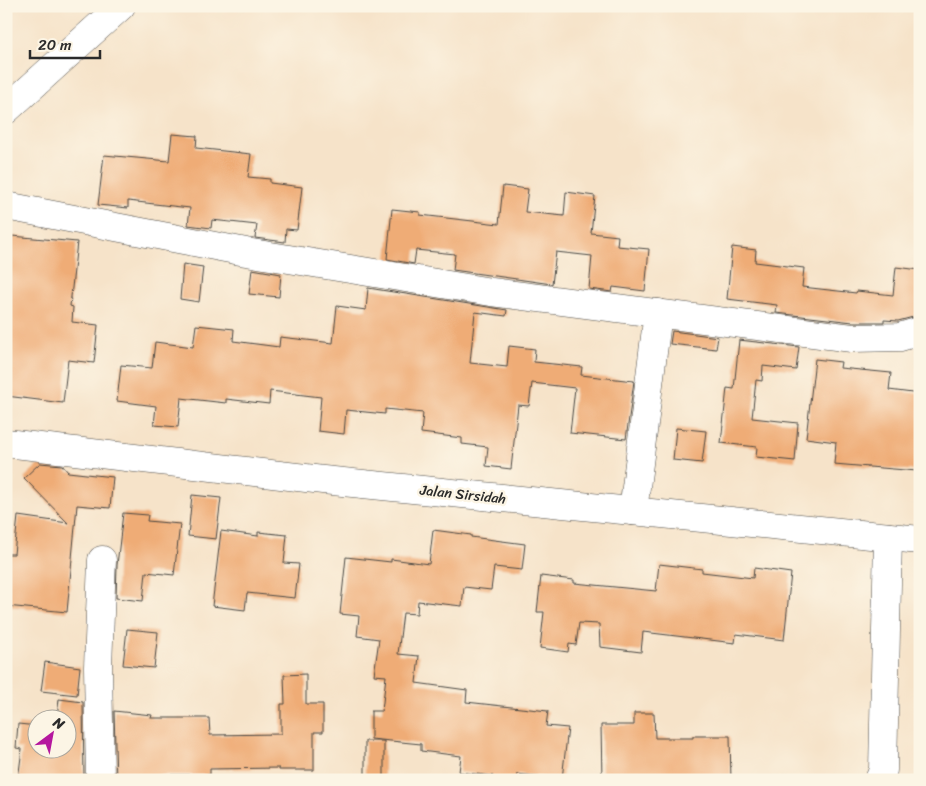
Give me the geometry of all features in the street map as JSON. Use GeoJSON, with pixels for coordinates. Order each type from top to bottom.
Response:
{"type":"FeatureCollection","features":[{"type":"Feature","properties":{"kind":"main road"},"geometry":{"type":"LineString","coordinates":[[6,110],[122,6]]}},
{"type":"Feature","properties":{"kind":"main road"},"geometry":{"type":"LineString","coordinates":[[6,206],[265,255],[491,292],[852,338],[900,337],[920,331]]}},
{"type":"Feature","properties":{"kind":"main road"},"geometry":{"type":"LineString","coordinates":[[633,511],[658,313]]}},
{"type":"Feature","properties":{"kind":"main road","name":"Jalan Sirsidah"},"geometry":{"type":"LineString","coordinates":[[6,443],[323,480],[920,540]]}},
{"type":"Feature","properties":{"kind":"main road"},"geometry":{"type":"LineString","coordinates":[[879,780],[883,770],[888,537]]}},
{"type":"Feature","properties":{"kind":"main road"},"geometry":{"type":"LineString","coordinates":[[100,780],[98,667],[102,560]]}},
{"type":"Feature","properties":{"kind":"building"},"geometry":{"type":"Polygon","coordinates":[[[172,134],[197,136],[196,148],[251,154],[248,177],[270,179],[270,183],[302,187],[297,230],[286,229],[285,242],[255,238],[257,225],[212,220],[211,228],[188,225],[190,208],[128,201],[128,208],[98,205],[104,155],[169,161],[172,134]]]}},
{"type":"Feature","properties":{"kind":"building"},"geometry":{"type":"Polygon","coordinates":[[[503,186],[528,189],[525,212],[564,216],[566,192],[595,196],[591,233],[618,236],[617,246],[649,249],[645,291],[613,287],[612,292],[589,289],[592,256],[556,252],[552,284],[453,270],[455,254],[416,250],[414,264],[387,259],[392,209],[420,212],[420,215],[499,224],[503,186]]]}},
{"type":"Feature","properties":{"kind":"building"},"geometry":{"type":"Polygon","coordinates":[[[12,236],[77,242],[70,306],[73,307],[72,322],[98,325],[94,363],[68,360],[63,403],[6,396],[6,261],[12,236]]]}},
{"type":"Feature","properties":{"kind":"building"},"geometry":{"type":"Polygon","coordinates":[[[732,247],[756,250],[755,262],[804,268],[802,287],[893,295],[896,267],[920,270],[920,296],[917,316],[898,321],[853,322],[776,313],[777,305],[727,299],[732,247]]]}},
{"type":"Feature","properties":{"kind":"building"},"geometry":{"type":"Polygon","coordinates":[[[183,264],[203,267],[199,302],[180,299],[183,264]]]}},
{"type":"Feature","properties":{"kind":"building"},"geometry":{"type":"Polygon","coordinates":[[[252,269],[281,274],[279,297],[249,294],[252,269]]]}},
{"type":"Feature","properties":{"kind":"building"},"geometry":{"type":"Polygon","coordinates":[[[368,288],[507,310],[506,316],[475,312],[470,363],[507,367],[509,346],[535,349],[534,362],[582,367],[581,375],[634,381],[626,439],[570,433],[575,388],[532,383],[529,406],[518,405],[511,469],[486,466],[488,447],[462,444],[462,438],[421,433],[423,413],[385,409],[385,414],[346,410],[344,434],[318,431],[321,397],[270,391],[269,404],[226,399],[226,403],[181,398],[178,427],[154,425],[156,406],[117,401],[121,365],[152,368],[155,342],[193,347],[196,325],[234,329],[233,341],[279,347],[280,337],[333,343],[337,306],[366,310],[368,288]]]}},
{"type":"Feature","properties":{"kind":"building"},"geometry":{"type":"Polygon","coordinates":[[[672,331],[718,337],[716,349],[670,344],[672,331]]]}},
{"type":"Feature","properties":{"kind":"building"},"geometry":{"type":"Polygon","coordinates":[[[739,340],[799,347],[796,370],[763,366],[762,381],[756,380],[752,418],[798,423],[795,461],[756,457],[757,447],[721,443],[727,388],[734,389],[739,340]]]}},
{"type":"Feature","properties":{"kind":"building"},"geometry":{"type":"Polygon","coordinates":[[[815,359],[841,362],[840,368],[891,373],[889,390],[920,394],[920,447],[917,471],[834,464],[836,442],[806,438],[815,359]]]}},
{"type":"Feature","properties":{"kind":"building"},"geometry":{"type":"Polygon","coordinates":[[[676,428],[706,431],[702,463],[673,460],[676,428]]]}},
{"type":"Feature","properties":{"kind":"building"},"geometry":{"type":"Polygon","coordinates":[[[40,463],[62,465],[68,472],[113,477],[110,508],[77,505],[67,612],[6,606],[6,554],[14,554],[18,516],[68,523],[24,478],[40,463]]]}},
{"type":"Feature","properties":{"kind":"building"},"geometry":{"type":"Polygon","coordinates":[[[192,495],[221,498],[216,539],[188,536],[192,495]]]}},
{"type":"Feature","properties":{"kind":"building"},"geometry":{"type":"Polygon","coordinates":[[[123,513],[148,515],[147,521],[180,524],[174,575],[146,572],[143,601],[116,598],[117,565],[123,513]]]}},
{"type":"Feature","properties":{"kind":"building"},"geometry":{"type":"Polygon","coordinates":[[[433,530],[525,544],[522,570],[494,567],[491,590],[464,587],[462,606],[418,601],[417,614],[403,613],[398,654],[419,656],[416,683],[467,690],[466,702],[548,711],[546,726],[568,728],[562,779],[517,774],[516,780],[493,780],[493,776],[459,772],[461,756],[421,751],[421,744],[371,739],[371,711],[382,711],[386,676],[374,675],[379,639],[357,636],[359,616],[340,614],[346,557],[391,562],[391,559],[429,564],[433,530]]]}},
{"type":"Feature","properties":{"kind":"building"},"geometry":{"type":"Polygon","coordinates":[[[221,531],[258,536],[258,532],[287,535],[284,563],[299,564],[295,598],[247,593],[245,610],[212,606],[221,531]]]}},
{"type":"Feature","properties":{"kind":"building"},"geometry":{"type":"Polygon","coordinates":[[[659,564],[702,569],[702,572],[753,578],[754,568],[791,573],[784,640],[736,634],[735,643],[643,632],[641,652],[600,647],[599,624],[579,623],[576,645],[569,644],[568,652],[540,648],[544,612],[537,612],[541,576],[574,580],[574,583],[656,591],[659,564]]]}},
{"type":"Feature","properties":{"kind":"building"},"geometry":{"type":"Polygon","coordinates":[[[127,629],[158,632],[154,668],[123,665],[127,629]]]}},
{"type":"Feature","properties":{"kind":"building"},"geometry":{"type":"Polygon","coordinates":[[[45,662],[80,667],[77,695],[41,691],[45,662]]]}},
{"type":"Feature","properties":{"kind":"building"},"geometry":{"type":"Polygon","coordinates":[[[306,674],[306,704],[323,704],[323,732],[314,732],[314,770],[279,770],[279,768],[210,769],[210,775],[157,775],[157,780],[116,780],[114,711],[152,715],[151,718],[209,718],[210,735],[281,734],[281,704],[285,704],[284,675],[306,674]]]}},
{"type":"Feature","properties":{"kind":"building"},"geometry":{"type":"Polygon","coordinates":[[[59,699],[83,702],[84,780],[18,780],[22,749],[16,748],[18,724],[28,725],[28,758],[78,758],[78,708],[58,708],[59,699]]]}},
{"type":"Feature","properties":{"kind":"building"},"geometry":{"type":"Polygon","coordinates":[[[634,713],[654,713],[655,738],[730,736],[731,780],[602,780],[601,725],[634,725],[634,713]]]}},
{"type":"Feature","properties":{"kind":"building"},"geometry":{"type":"Polygon","coordinates":[[[365,741],[384,741],[384,780],[365,780],[365,741]]]}}]}
